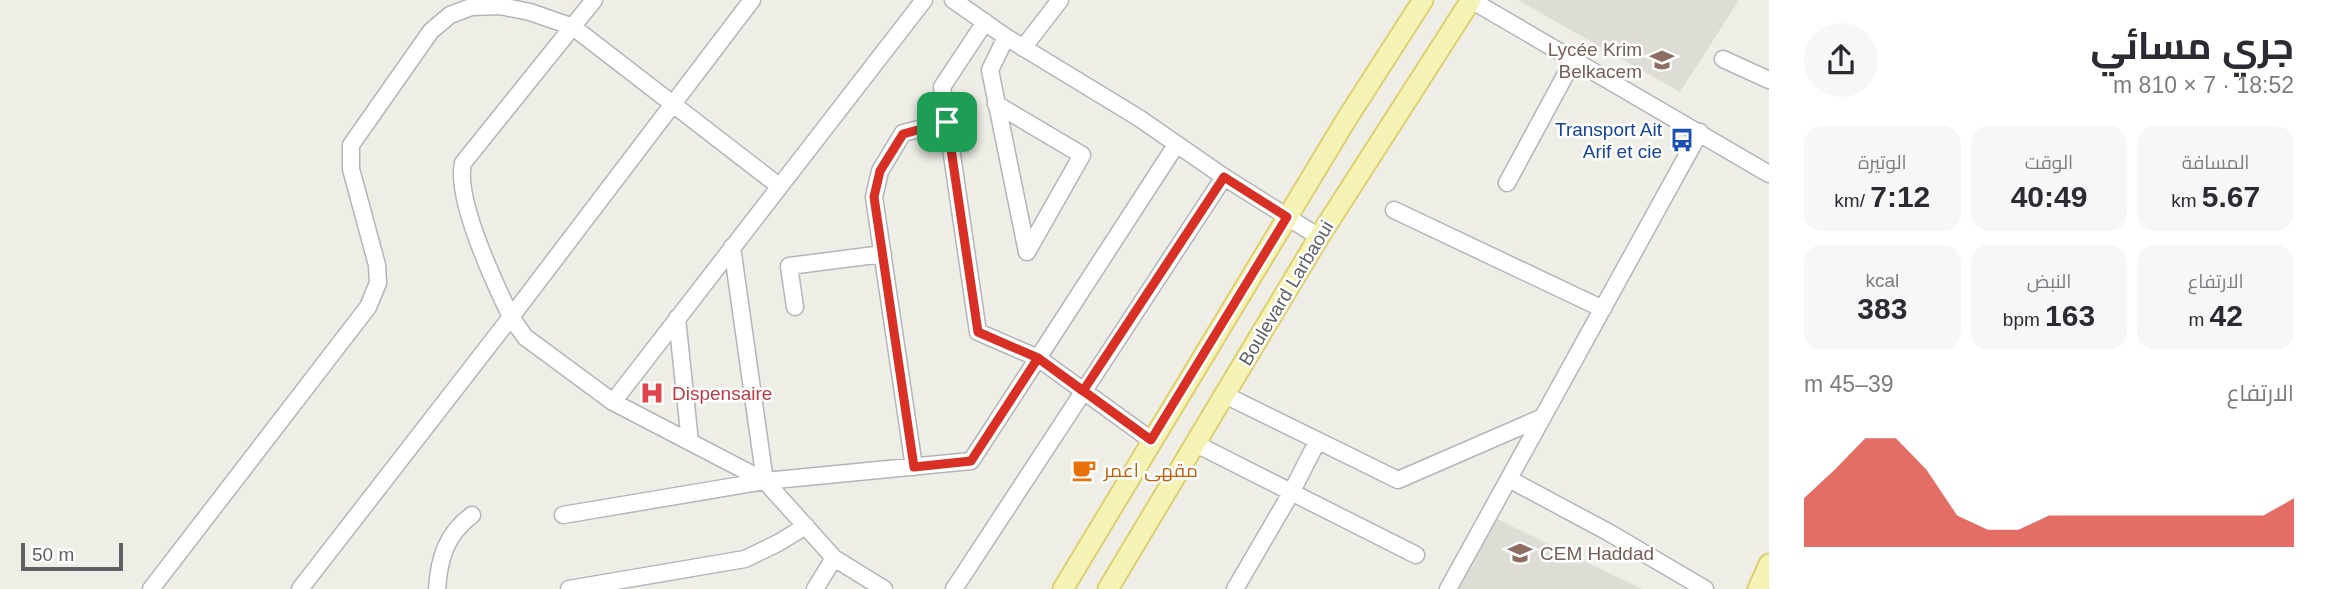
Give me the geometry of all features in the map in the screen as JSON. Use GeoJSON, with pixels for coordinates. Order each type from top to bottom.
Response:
{"type":"FeatureCollection","features":[{"type":"Feature","properties":{"kind":"main road","name":"Boulevard Larbaoui"},"geometry":{"type":"LineString","coordinates":[[1063,589],[1287,217],[1423,0]]}},
{"type":"Feature","properties":{"kind":"main road","name":"Boulevard Larbaoui"},"geometry":{"type":"LineString","coordinates":[[1113,588],[1319,237],[1471,0]]}},
{"type":"Feature","properties":{"kind":"main road"},"geometry":{"type":"LineString","coordinates":[[1758,589],[1769,564]]}},
{"type":"Feature","properties":{"kind":"street"},"geometry":{"type":"LineString","coordinates":[[594,0],[463,163],[460,176],[464,198],[491,276],[510,317],[525,337],[613,401],[765,481],[834,558],[884,589]]}},
{"type":"Feature","properties":{"kind":"street"},"geometry":{"type":"LineString","coordinates":[[300,589],[752,0]]}},
{"type":"Feature","properties":{"kind":"street"},"geometry":{"type":"LineString","coordinates":[[613,401],[924,0]]}},
{"type":"Feature","properties":{"kind":"street"},"geometry":{"type":"LineString","coordinates":[[953,0],[1006,37],[1139,118],[1224,177],[1319,237]]}},
{"type":"Feature","properties":{"kind":"street"},"geometry":{"type":"LineString","coordinates":[[1023,48],[1060,0]]}},
{"type":"Feature","properties":{"kind":"street"},"geometry":{"type":"LineString","coordinates":[[1471,0],[1769,174]]}},
{"type":"Feature","properties":{"kind":"street"},"geometry":{"type":"LineString","coordinates":[[151,589],[368,307],[378,283],[377,265],[351,169],[351,145],[431,31],[450,15],[471,7],[500,6],[573,27],[779,186]]}},
{"type":"Feature","properties":{"kind":"street"},"geometry":{"type":"LineString","coordinates":[[985,22],[942,87],[978,332],[1038,358],[1151,440]]}},
{"type":"Feature","properties":{"kind":"street"},"geometry":{"type":"LineString","coordinates":[[996,104],[1082,155],[1027,252],[996,104],[990,70],[1006,37]]}},
{"type":"Feature","properties":{"kind":"street"},"geometry":{"type":"LineString","coordinates":[[1507,183],[1574,59]]}},
{"type":"Feature","properties":{"kind":"street"},"geometry":{"type":"LineString","coordinates":[[1723,59],[1769,80]]}},
{"type":"Feature","properties":{"kind":"street"},"geometry":{"type":"LineString","coordinates":[[914,467],[874,197],[880,171],[903,134],[947,122]]}},
{"type":"Feature","properties":{"kind":"street"},"geometry":{"type":"LineString","coordinates":[[1448,589],[1700,132]]}},
{"type":"Feature","properties":{"kind":"street"},"geometry":{"type":"LineString","coordinates":[[563,515],[765,481],[971,461],[1176,145]]}},
{"type":"Feature","properties":{"kind":"street"},"geometry":{"type":"LineString","coordinates":[[954,589],[1224,177]]}},
{"type":"Feature","properties":{"kind":"street"},"geometry":{"type":"LineString","coordinates":[[1394,210],[1603,309]]}},
{"type":"Feature","properties":{"kind":"street"},"geometry":{"type":"LineString","coordinates":[[732,247],[765,481]]}},
{"type":"Feature","properties":{"kind":"street"},"geometry":{"type":"LineString","coordinates":[[795,307],[789,266],[883,254]]}},
{"type":"Feature","properties":{"kind":"street"},"geometry":{"type":"LineString","coordinates":[[677,318],[690,442]]}},
{"type":"Feature","properties":{"kind":"street"},"geometry":{"type":"LineString","coordinates":[[1225,395],[1398,480],[1543,416]]}},
{"type":"Feature","properties":{"kind":"street"},"geometry":{"type":"LineString","coordinates":[[1235,589],[1292,493],[1317,442]]}},
{"type":"Feature","properties":{"kind":"street"},"geometry":{"type":"LineString","coordinates":[[1196,444],[1416,555]]}},
{"type":"Feature","properties":{"kind":"street"},"geometry":{"type":"LineString","coordinates":[[1509,479],[1608,532],[1705,589]]}},
{"type":"Feature","properties":{"kind":"street"},"geometry":{"type":"LineString","coordinates":[[436,589],[442,552],[450,537],[472,515]]}},
{"type":"Feature","properties":{"kind":"street"},"geometry":{"type":"LineString","coordinates":[[569,589],[745,559],[806,526]]}},
{"type":"Feature","properties":{"kind":"street"},"geometry":{"type":"LineString","coordinates":[[816,589],[834,558]]}},
{"type":"Feature","properties":{"kind":"shaded area","name":"Lycée Krim Belkacem"},"geometry":{"type":"Polygon","coordinates":[[[1518,0],[1739,0],[1680,92],[1518,0]]]}},
{"type":"Feature","properties":{"kind":"shaded area","name":"CEM Haddad"},"geometry":{"type":"Polygon","coordinates":[[[1493,517],[1642,589],[1454,589],[1493,517]]]}},
{"type":"Feature","properties":{"kind":"place","name":"Lycée Krim Belkacem"},"geometry":{"type":"Point","coordinates":[1662,60]}},
{"type":"Feature","properties":{"kind":"place","name":"Transport Ait Arif et cie"},"geometry":{"type":"Point","coordinates":[1682,140]}},
{"type":"Feature","properties":{"kind":"place","name":"Dispensaire"},"geometry":{"type":"Point","coordinates":[652,393]}},
{"type":"Feature","properties":{"kind":"place","name":"مقهى اعمر"},"geometry":{"type":"Point","coordinates":[1084,470]}},
{"type":"Feature","properties":{"kind":"place","name":"CEM Haddad"},"geometry":{"type":"Point","coordinates":[1520,553]}},
{"type":"Feature","properties":{"kind":"route"},"geometry":{"type":"LineString","coordinates":[[947,122],[903,134],[880,171],[874,197],[914,467],[971,461],[1038,358],[1083,391],[1224,177],[1287,217],[1151,440],[1038,358],[978,332],[947,122]]}}]}
